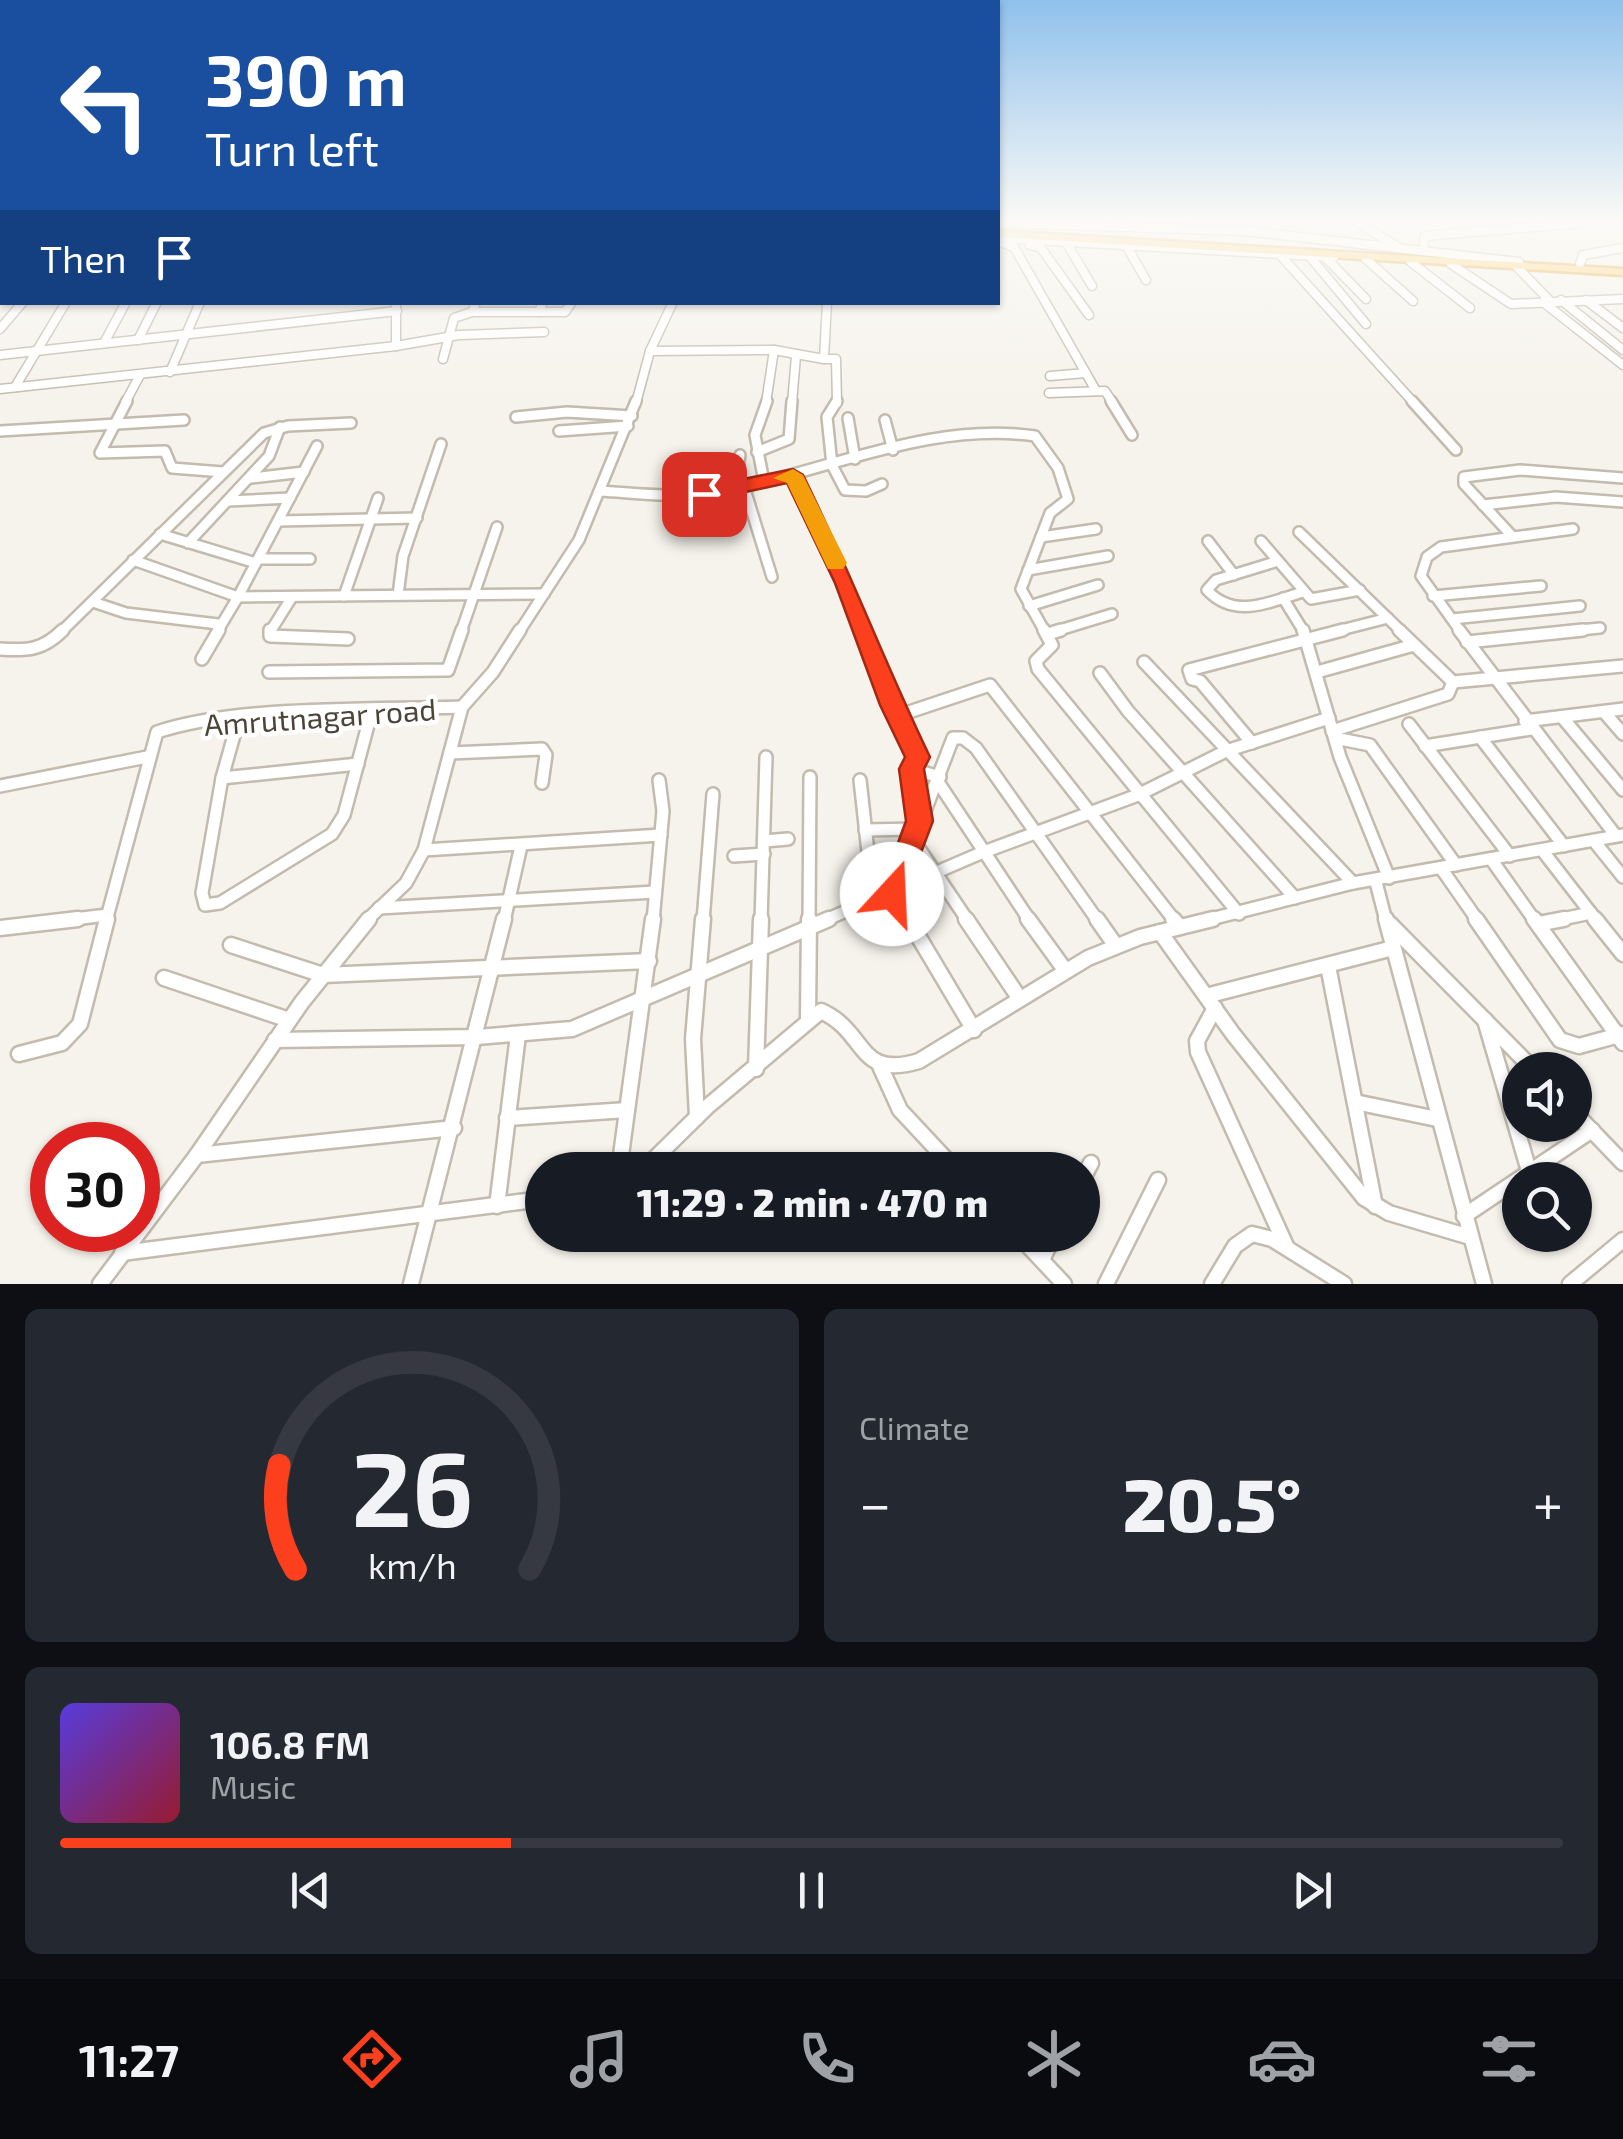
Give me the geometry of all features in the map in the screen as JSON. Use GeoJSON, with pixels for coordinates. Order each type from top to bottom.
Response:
{"type":"FeatureCollection","features":[{"type":"Feature","properties":{"kind":"street"},"geometry":{"type":"LineString","coordinates":[[1031,281],[1095,390]]}},
{"type":"Feature","properties":{"kind":"street"},"geometry":{"type":"LineString","coordinates":[[1065,281],[1089,315]]}},
{"type":"Feature","properties":{"kind":"street"},"geometry":{"type":"LineString","coordinates":[[1089,281],[1092,286]]}},
{"type":"Feature","properties":{"kind":"street"},"geometry":{"type":"LineString","coordinates":[[1304,281],[1456,450]]}},
{"type":"Feature","properties":{"kind":"street"},"geometry":{"type":"LineString","coordinates":[[1330,281],[1366,324]]}},
{"type":"Feature","properties":{"kind":"street"},"geometry":{"type":"LineString","coordinates":[[1351,281],[1366,299]]}},
{"type":"Feature","properties":{"kind":"street"},"geometry":{"type":"LineString","coordinates":[[1391,281],[1413,301]]}},
{"type":"Feature","properties":{"kind":"street"},"geometry":{"type":"LineString","coordinates":[[1435,281],[1470,308]]}},
{"type":"Feature","properties":{"kind":"street"},"geometry":{"type":"LineString","coordinates":[[1474,281],[1505,303],[1621,300]]}},
{"type":"Feature","properties":{"kind":"street"},"geometry":{"type":"LineString","coordinates":[[1531,281],[1546,301],[1623,365]]}},
{"type":"Feature","properties":{"kind":"street"},"geometry":{"type":"LineString","coordinates":[[1585,299],[1623,328]]}},
{"type":"Feature","properties":{"kind":"street"},"geometry":{"type":"LineString","coordinates":[[1560,300],[1623,350]]}},
{"type":"Feature","properties":{"kind":"street"},"geometry":{"type":"LineString","coordinates":[[0,329],[20,305]]}},
{"type":"Feature","properties":{"kind":"street"},"geometry":{"type":"LineString","coordinates":[[15,387],[64,305]]}},
{"type":"Feature","properties":{"kind":"street"},"geometry":{"type":"LineString","coordinates":[[104,343],[124,305]]}},
{"type":"Feature","properties":{"kind":"street"},"geometry":{"type":"LineString","coordinates":[[138,340],[156,305]]}},
{"type":"Feature","properties":{"kind":"street"},"geometry":{"type":"LineString","coordinates":[[170,372],[199,305]]}},
{"type":"Feature","properties":{"kind":"street"},"geometry":{"type":"LineString","coordinates":[[472,312],[475,305]]}},
{"type":"Feature","properties":{"kind":"street"},"geometry":{"type":"LineString","coordinates":[[539,312],[542,305]]}},
{"type":"Feature","properties":{"kind":"street"},"geometry":{"type":"LineString","coordinates":[[443,359],[456,316],[472,312],[565,312],[570,305]]}},
{"type":"Feature","properties":{"kind":"street"},"geometry":{"type":"LineString","coordinates":[[100,1284],[197,1155],[288,1020],[406,882],[424,850],[462,708],[493,672],[580,540],[630,421],[650,350],[672,305]]}},
{"type":"Feature","properties":{"kind":"street"},"geometry":{"type":"LineString","coordinates":[[824,359],[826,305]]}},
{"type":"Feature","properties":{"kind":"street"},"geometry":{"type":"LineString","coordinates":[[0,354],[186,336],[397,307],[396,346]]}},
{"type":"Feature","properties":{"kind":"street"},"geometry":{"type":"LineString","coordinates":[[0,389],[396,346],[452,336],[544,332]]}},
{"type":"Feature","properties":{"kind":"street"},"geometry":{"type":"LineString","coordinates":[[650,350],[774,350],[836,359],[837,407],[827,418],[832,465],[844,490],[866,491],[882,484]]}},
{"type":"Feature","properties":{"kind":"street"},"geometry":{"type":"LineString","coordinates":[[764,482],[755,435],[774,350]]}},
{"type":"Feature","properties":{"kind":"street"},"geometry":{"type":"LineString","coordinates":[[758,452],[784,444],[792,418],[796,356]]}},
{"type":"Feature","properties":{"kind":"street"},"geometry":{"type":"LineString","coordinates":[[1050,376],[1086,374]]}},
{"type":"Feature","properties":{"kind":"street"},"geometry":{"type":"LineString","coordinates":[[140,376],[100,453],[165,451],[172,468],[223,472]]}},
{"type":"Feature","properties":{"kind":"street"},"geometry":{"type":"LineString","coordinates":[[1049,393],[1095,390],[1108,394],[1132,434]]}},
{"type":"Feature","properties":{"kind":"street"},"geometry":{"type":"LineString","coordinates":[[516,417],[567,412],[630,421]]}},
{"type":"Feature","properties":{"kind":"street"},"geometry":{"type":"LineString","coordinates":[[848,418],[855,459]]}},
{"type":"Feature","properties":{"kind":"street"},"geometry":{"type":"LineString","coordinates":[[0,431],[184,420]]}},
{"type":"Feature","properties":{"kind":"street"},"geometry":{"type":"LineString","coordinates":[[885,420],[894,450]]}},
{"type":"Feature","properties":{"kind":"street"},"geometry":{"type":"LineString","coordinates":[[559,431],[630,421]]}},
{"type":"Feature","properties":{"kind":"street"},"geometry":{"type":"LineString","coordinates":[[0,649],[43,648],[252,443],[280,427],[351,423]]}},
{"type":"Feature","properties":{"kind":"street"},"geometry":{"type":"LineString","coordinates":[[188,543],[269,456],[280,427]]}},
{"type":"Feature","properties":{"kind":"street"},"geometry":{"type":"LineString","coordinates":[[828,430],[850,430]]}},
{"type":"Feature","properties":{"kind":"street"},"geometry":{"type":"LineString","coordinates":[[600,491],[704,494],[894,450],[983,434],[1035,436],[1058,468],[1068,499],[1050,513],[1021,589],[1052,646],[1036,661],[1038,669],[1239,914]]}},
{"type":"Feature","properties":{"kind":"street"},"geometry":{"type":"LineString","coordinates":[[398,595],[403,556],[441,444]]}},
{"type":"Feature","properties":{"kind":"street"},"geometry":{"type":"LineString","coordinates":[[202,659],[317,446]]}},
{"type":"Feature","properties":{"kind":"street"},"geometry":{"type":"LineString","coordinates":[[740,456],[739,487],[772,577]]}},
{"type":"Feature","properties":{"kind":"street"},"geometry":{"type":"LineString","coordinates":[[1512,536],[1464,484],[1464,477],[1520,470],[1623,478]]}},
{"type":"Feature","properties":{"kind":"street"},"geometry":{"type":"LineString","coordinates":[[251,478],[304,472]]}},
{"type":"Feature","properties":{"kind":"street"},"geometry":{"type":"LineString","coordinates":[[793,475],[846,583],[897,716],[918,757],[912,769],[916,829],[940,874],[1020,999]]}},
{"type":"Feature","properties":{"kind":"street"},"geometry":{"type":"LineString","coordinates":[[228,502],[290,498]]}},
{"type":"Feature","properties":{"kind":"street"},"geometry":{"type":"LineString","coordinates":[[344,596],[378,498]]}},
{"type":"Feature","properties":{"kind":"street"},"geometry":{"type":"LineString","coordinates":[[1483,505],[1556,498],[1623,502]]}},
{"type":"Feature","properties":{"kind":"street"},"geometry":{"type":"LineString","coordinates":[[278,522],[417,518]]}},
{"type":"Feature","properties":{"kind":"street"},"geometry":{"type":"LineString","coordinates":[[269,672],[444,671],[451,663],[469,597],[497,526]]}},
{"type":"Feature","properties":{"kind":"street"},"geometry":{"type":"LineString","coordinates":[[661,1152],[821,1011],[832,1016],[880,1066],[892,1069],[919,1061],[1065,970],[1116,946],[1354,883],[1620,836],[1528,725],[1421,576],[1427,557],[1440,547],[1573,529]]}},
{"type":"Feature","properties":{"kind":"street"},"geometry":{"type":"LineString","coordinates":[[1041,537],[1096,530]]}},
{"type":"Feature","properties":{"kind":"street"},"geometry":{"type":"LineString","coordinates":[[1299,532],[1454,682],[1623,666]]}},
{"type":"Feature","properties":{"kind":"street"},"geometry":{"type":"LineString","coordinates":[[160,534],[257,561],[310,559]]}},
{"type":"Feature","properties":{"kind":"street"},"geometry":{"type":"LineString","coordinates":[[1208,541],[1234,575]]}},
{"type":"Feature","properties":{"kind":"street"},"geometry":{"type":"LineString","coordinates":[[1261,541],[1316,601],[1360,590]]}},
{"type":"Feature","properties":{"kind":"street"},"geometry":{"type":"LineString","coordinates":[[1028,570],[1108,556]]}},
{"type":"Feature","properties":{"kind":"street"},"geometry":{"type":"LineString","coordinates":[[133,560],[238,597],[544,594]]}},
{"type":"Feature","properties":{"kind":"street"},"geometry":{"type":"LineString","coordinates":[[1278,561],[1208,584],[1206,590],[1221,606],[1237,610],[1304,592]]}},
{"type":"Feature","properties":{"kind":"street"},"geometry":{"type":"LineString","coordinates":[[1029,606],[1098,586]]}},
{"type":"Feature","properties":{"kind":"street"},"geometry":{"type":"LineString","coordinates":[[1433,596],[1541,586]]}},
{"type":"Feature","properties":{"kind":"street"},"geometry":{"type":"LineString","coordinates":[[292,597],[270,626],[270,636],[348,639]]}},
{"type":"Feature","properties":{"kind":"street"},"geometry":{"type":"LineString","coordinates":[[1282,598],[1308,640],[1332,729],[1383,880],[1393,948],[1484,1284]]}},
{"type":"Feature","properties":{"kind":"street"},"geometry":{"type":"LineString","coordinates":[[93,602],[126,613],[218,624]]}},
{"type":"Feature","properties":{"kind":"street"},"geometry":{"type":"LineString","coordinates":[[1452,619],[1580,606]]}},
{"type":"Feature","properties":{"kind":"street"},"geometry":{"type":"LineString","coordinates":[[1048,634],[1112,614]]}},
{"type":"Feature","properties":{"kind":"street"},"geometry":{"type":"LineString","coordinates":[[1252,743],[1200,682],[1192,679],[1189,670],[1388,618]]}},
{"type":"Feature","properties":{"kind":"street"},"geometry":{"type":"LineString","coordinates":[[1467,642],[1600,628]]}},
{"type":"Feature","properties":{"kind":"street"},"geometry":{"type":"LineString","coordinates":[[1316,672],[1414,645]]}},
{"type":"Feature","properties":{"kind":"street"},"geometry":{"type":"LineString","coordinates":[[1144,662],[1354,883]]}},
{"type":"Feature","properties":{"kind":"street"},"geometry":{"type":"LineString","coordinates":[[1100,673],[1295,898]]}},
{"type":"Feature","properties":{"kind":"street"},"geometry":{"type":"LineString","coordinates":[[275,1040],[477,1037],[572,1029],[697,972],[940,874],[981,853],[1138,795],[1226,752],[1399,711],[1448,694],[1454,682]]}},
{"type":"Feature","properties":{"kind":"street"},"geometry":{"type":"LineString","coordinates":[[897,716],[990,685],[1180,928]]}},
{"type":"Feature","properties":{"kind":"street","name":"Amrutnagar road"},"geometry":{"type":"LineString","coordinates":[[147,757],[157,732],[178,725],[372,710],[462,708]]}},
{"type":"Feature","properties":{"kind":"street"},"geometry":{"type":"LineString","coordinates":[[238,721],[222,778],[202,893],[205,905],[220,903],[332,834],[344,815],[372,710]]}},
{"type":"Feature","properties":{"kind":"street"},"geometry":{"type":"LineString","coordinates":[[1426,746],[1562,717],[1623,710]]}},
{"type":"Feature","properties":{"kind":"street"},"geometry":{"type":"LineString","coordinates":[[1604,712],[1623,734]]}},
{"type":"Feature","properties":{"kind":"street"},"geometry":{"type":"LineString","coordinates":[[1562,717],[1623,790]]}},
{"type":"Feature","properties":{"kind":"street"},"geometry":{"type":"LineString","coordinates":[[1409,724],[1510,856]]}},
{"type":"Feature","properties":{"kind":"street"},"geometry":{"type":"LineString","coordinates":[[1332,729],[1370,745],[1560,1040],[1579,1046],[1621,1038],[1491,859]]}},
{"type":"Feature","properties":{"kind":"street"},"geometry":{"type":"LineString","coordinates":[[1480,737],[1564,846]]}},
{"type":"Feature","properties":{"kind":"street"},"geometry":{"type":"LineString","coordinates":[[892,894],[939,780],[951,740],[962,738],[976,748],[1039,832],[1116,946]]}},
{"type":"Feature","properties":{"kind":"street"},"geometry":{"type":"LineString","coordinates":[[450,754],[542,749],[546,755],[542,783]]}},
{"type":"Feature","properties":{"kind":"street"},"geometry":{"type":"LineString","coordinates":[[0,786],[147,757],[77,1031],[62,1044],[19,1054]]}},
{"type":"Feature","properties":{"kind":"street"},"geometry":{"type":"LineString","coordinates":[[756,1070],[766,757]]}},
{"type":"Feature","properties":{"kind":"street"},"geometry":{"type":"LineString","coordinates":[[222,778],[358,764]]}},
{"type":"Feature","properties":{"kind":"street"},"geometry":{"type":"LineString","coordinates":[[912,769],[939,780],[981,853],[1065,970]]}},
{"type":"Feature","properties":{"kind":"street"},"geometry":{"type":"LineString","coordinates":[[808,1019],[812,928],[810,777]]}},
{"type":"Feature","properties":{"kind":"street"},"geometry":{"type":"LineString","coordinates":[[621,1152],[649,960],[661,835],[660,780]]}},
{"type":"Feature","properties":{"kind":"street"},"geometry":{"type":"LineString","coordinates":[[860,780],[865,830],[864,906]]}},
{"type":"Feature","properties":{"kind":"street"},"geometry":{"type":"LineString","coordinates":[[697,1117],[693,1039],[713,794]]}},
{"type":"Feature","properties":{"kind":"street"},"geometry":{"type":"LineString","coordinates":[[865,830],[916,829]]}},
{"type":"Feature","properties":{"kind":"street"},"geometry":{"type":"LineString","coordinates":[[424,850],[661,835]]}},
{"type":"Feature","properties":{"kind":"street"},"geometry":{"type":"LineString","coordinates":[[734,856],[788,839]]}},
{"type":"Feature","properties":{"kind":"street"},"geometry":{"type":"LineString","coordinates":[[1594,841],[1623,876]]}},
{"type":"Feature","properties":{"kind":"street"},"geometry":{"type":"LineString","coordinates":[[411,1284],[426,1216],[477,1037],[521,846]]}},
{"type":"Feature","properties":{"kind":"street"},"geometry":{"type":"LineString","coordinates":[[1542,850],[1623,954]]}},
{"type":"Feature","properties":{"kind":"street"},"geometry":{"type":"LineString","coordinates":[[380,908],[655,892]]}},
{"type":"Feature","properties":{"kind":"street"},"geometry":{"type":"LineString","coordinates":[[892,894],[974,1030]]}},
{"type":"Feature","properties":{"kind":"street"},"geometry":{"type":"LineString","coordinates":[[1538,924],[1591,913]]}},
{"type":"Feature","properties":{"kind":"street"},"geometry":{"type":"LineString","coordinates":[[0,928],[106,915]]}},
{"type":"Feature","properties":{"kind":"street"},"geometry":{"type":"LineString","coordinates":[[1389,923],[1517,1052]]}},
{"type":"Feature","properties":{"kind":"street"},"geometry":{"type":"LineString","coordinates":[[1160,932],[1351,1183],[1375,1207],[1470,1237]]}},
{"type":"Feature","properties":{"kind":"street"},"geometry":{"type":"LineString","coordinates":[[231,945],[323,975],[649,960]]}},
{"type":"Feature","properties":{"kind":"street"},"geometry":{"type":"LineString","coordinates":[[1210,1002],[1393,948]]}},
{"type":"Feature","properties":{"kind":"street"},"geometry":{"type":"LineString","coordinates":[[1328,966],[1375,1207]]}},
{"type":"Feature","properties":{"kind":"street"},"geometry":{"type":"LineString","coordinates":[[164,978],[288,1020]]}},
{"type":"Feature","properties":{"kind":"street"},"geometry":{"type":"LineString","coordinates":[[1210,1002],[1197,1041],[1198,1052],[1216,1100],[1246,1150],[1286,1248]]}},
{"type":"Feature","properties":{"kind":"street"},"geometry":{"type":"LineString","coordinates":[[1485,1019],[1526,1162]]}},
{"type":"Feature","properties":{"kind":"street"},"geometry":{"type":"LineString","coordinates":[[496,1206],[518,1035]]}},
{"type":"Feature","properties":{"kind":"street"},"geometry":{"type":"LineString","coordinates":[[880,1066],[883,1084],[900,1111],[939,1152]]}},
{"type":"Feature","properties":{"kind":"street"},"geometry":{"type":"LineString","coordinates":[[1354,1102],[1437,1119]]}},
{"type":"Feature","properties":{"kind":"street"},"geometry":{"type":"LineString","coordinates":[[507,1118],[573,1117],[627,1110]]}},
{"type":"Feature","properties":{"kind":"street"},"geometry":{"type":"LineString","coordinates":[[197,1155],[454,1128]]}},
{"type":"Feature","properties":{"kind":"street"},"geometry":{"type":"LineString","coordinates":[[1592,1130],[1623,1164]]}},
{"type":"Feature","properties":{"kind":"street"},"geometry":{"type":"LineString","coordinates":[[1543,1162],[1574,1142]]}},
{"type":"Feature","properties":{"kind":"street"},"geometry":{"type":"LineString","coordinates":[[1106,1284],[1158,1180]]}},
{"type":"Feature","properties":{"kind":"street"},"geometry":{"type":"LineString","coordinates":[[1464,1216],[1502,1190]]}},
{"type":"Feature","properties":{"kind":"street"},"geometry":{"type":"LineString","coordinates":[[122,1253],[525,1202]]}},
{"type":"Feature","properties":{"kind":"street"},"geometry":{"type":"LineString","coordinates":[[1212,1284],[1234,1246],[1252,1234],[1286,1248],[1325,1279],[1344,1284]]}},
{"type":"Feature","properties":{"kind":"street"},"geometry":{"type":"LineString","coordinates":[[1570,1284],[1623,1240]]}},
{"type":"Feature","properties":{"kind":"street"},"geometry":{"type":"LineString","coordinates":[[1034,1252],[1064,1284]]}},
{"type":"Feature","properties":{"kind":"street"},"geometry":{"type":"LineString","coordinates":[[1042,1260],[1046,1252]]}},
{"type":"Feature","properties":{"kind":"slow traffic"},"geometry":{"type":"LineString","coordinates":[[783,478],[793,475],[836,563]]}},
{"type":"Feature","properties":{"kind":"route"},"geometry":{"type":"LineString","coordinates":[[704,494],[793,475],[846,583],[892,705],[918,757],[912,769],[920,821],[892,894]]}}]}
